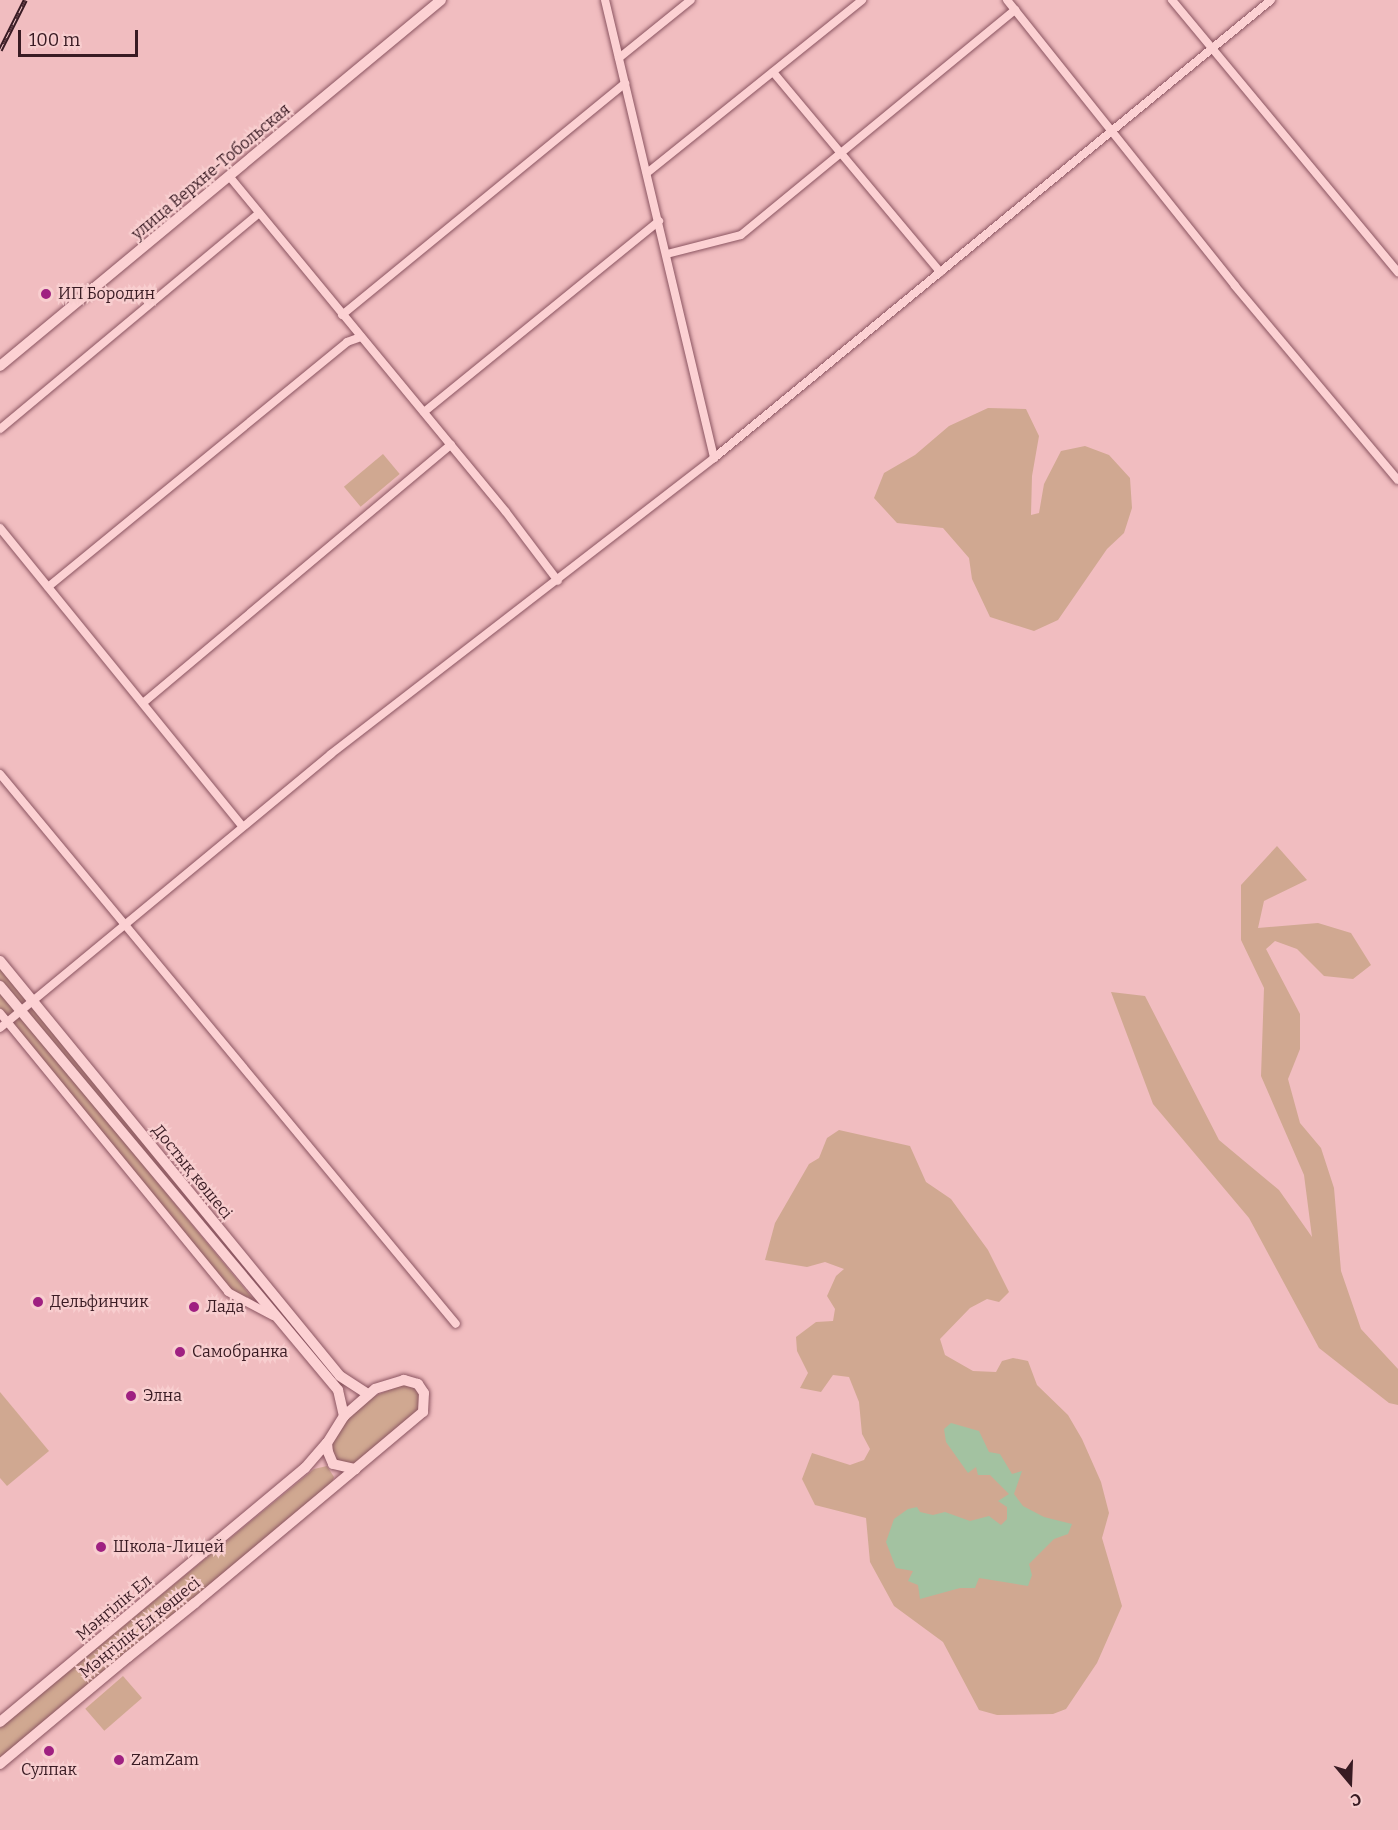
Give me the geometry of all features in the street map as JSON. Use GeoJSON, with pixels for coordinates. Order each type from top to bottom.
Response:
{"type":"FeatureCollection","features":[{"type":"Feature","properties":{"kind":"street","name":"улица Верхне-Тобольская"},"geometry":{"type":"LineString","coordinates":[[0,366],[441,0]]}},
{"type":"Feature","properties":{"kind":"street"},"geometry":{"type":"LineString","coordinates":[[605,0],[714,458]]}},
{"type":"Feature","properties":{"kind":"street"},"geometry":{"type":"LineString","coordinates":[[619,58],[691,0]]}},
{"type":"Feature","properties":{"kind":"street"},"geometry":{"type":"LineString","coordinates":[[647,173],[862,0]]}},
{"type":"Feature","properties":{"kind":"street"},"geometry":{"type":"LineString","coordinates":[[1007,0],[1113,130],[1235,286],[1398,480]]}},
{"type":"Feature","properties":{"kind":"street"},"geometry":{"type":"LineString","coordinates":[[1172,0],[1398,273]]}},
{"type":"Feature","properties":{"kind":"street"},"geometry":{"type":"LineString","coordinates":[[0,1028],[242,826],[714,458],[1271,0]]}},
{"type":"Feature","properties":{"kind":"street"},"geometry":{"type":"LineString","coordinates":[[667,254],[741,235],[843,154],[1015,9]]}},
{"type":"Feature","properties":{"kind":"street"},"geometry":{"type":"LineString","coordinates":[[773,72],[940,272]]}},
{"type":"Feature","properties":{"kind":"street"},"geometry":{"type":"LineString","coordinates":[[342,315],[625,83]]}},
{"type":"Feature","properties":{"kind":"street"},"geometry":{"type":"LineString","coordinates":[[230,176],[451,445],[558,580]]}},
{"type":"Feature","properties":{"kind":"street"},"geometry":{"type":"LineString","coordinates":[[0,429],[259,213]]}},
{"type":"Feature","properties":{"kind":"street"},"geometry":{"type":"LineString","coordinates":[[424,412],[659,221]]}},
{"type":"Feature","properties":{"kind":"street"},"geometry":{"type":"LineString","coordinates":[[48,587],[348,342],[362,337]]}},
{"type":"Feature","properties":{"kind":"street"},"geometry":{"type":"LineString","coordinates":[[143,703],[451,445]]}},
{"type":"Feature","properties":{"kind":"street"},"geometry":{"type":"LineString","coordinates":[[0,528],[242,826]]}},
{"type":"Feature","properties":{"kind":"street"},"geometry":{"type":"LineString","coordinates":[[0,774],[456,1324]]}},
{"type":"Feature","properties":{"kind":"street","name":"Достық көшесі"},"geometry":{"type":"LineString","coordinates":[[0,961],[340,1376],[368,1394]]}},
{"type":"Feature","properties":{"kind":"street"},"geometry":{"type":"LineString","coordinates":[[0,986],[273,1316],[338,1390],[344,1416]]}},
{"type":"Feature","properties":{"kind":"street"},"geometry":{"type":"LineString","coordinates":[[0,1013],[228,1292],[273,1316]]}},
{"type":"Feature","properties":{"kind":"street","name":"Мәңгілік Ел көшесі"},"geometry":{"type":"LineString","coordinates":[[0,1764],[423,1412],[425,1402],[418,1384],[404,1380],[368,1394],[344,1416],[327,1443]]}},
{"type":"Feature","properties":{"kind":"street"},"geometry":{"type":"LineString","coordinates":[[327,1443],[333,1464],[356,1469]]}},
{"type":"Feature","properties":{"kind":"street","name":"Мәңгілік Ел"},"geometry":{"type":"LineString","coordinates":[[0,1722],[305,1468],[327,1443]]}},
{"type":"Feature","properties":{"kind":"shaded area"},"geometry":{"type":"Polygon","coordinates":[[[988,408],[1026,409],[1039,436],[1032,476],[1031,515],[1039,513],[1044,484],[1061,451],[1085,446],[1109,455],[1130,478],[1132,508],[1124,533],[1107,549],[1058,620],[1034,631],[990,617],[972,579],[969,558],[943,528],[897,523],[874,498],[884,473],[915,455],[949,426],[988,408]]]}},
{"type":"Feature","properties":{"kind":"shaded area"},"geometry":{"type":"Polygon","coordinates":[[[383,454],[400,474],[361,507],[344,487],[383,454]]]}},
{"type":"Feature","properties":{"kind":"shaded area"},"geometry":{"type":"Polygon","coordinates":[[[1277,846],[1307,880],[1264,901],[1258,928],[1318,923],[1351,933],[1371,965],[1353,979],[1324,976],[1297,949],[1275,941],[1266,949],[1300,1014],[1300,1049],[1288,1079],[1300,1123],[1321,1148],[1334,1188],[1341,1271],[1361,1329],[1398,1369],[1398,1405],[1389,1403],[1319,1348],[1249,1218],[1153,1104],[1111,992],[1145,996],[1219,1140],[1279,1190],[1312,1237],[1304,1175],[1261,1076],[1264,988],[1241,940],[1241,885],[1277,846]]]}},
{"type":"Feature","properties":{"kind":"shaded area"},"geometry":{"type":"Polygon","coordinates":[[[0,967],[348,1381],[342,1387],[0,979],[0,967]]]}},
{"type":"Feature","properties":{"kind":"shaded area"},"geometry":{"type":"Polygon","coordinates":[[[0,993],[254,1300],[230,1290],[0,1008],[0,993]]]}},
{"type":"Feature","properties":{"kind":"shaded area"},"geometry":{"type":"Polygon","coordinates":[[[839,1130],[910,1146],[926,1182],[951,1199],[988,1250],[1009,1292],[999,1302],[987,1299],[970,1308],[940,1339],[945,1355],[973,1371],[996,1372],[1002,1361],[1013,1358],[1028,1361],[1037,1385],[1068,1415],[1082,1439],[1101,1482],[1109,1513],[1102,1538],[1122,1606],[1097,1663],[1066,1709],[1053,1714],[997,1715],[979,1710],[943,1642],[894,1606],[870,1562],[866,1518],[815,1505],[802,1479],[812,1453],[850,1465],[864,1460],[870,1449],[862,1434],[859,1402],[849,1377],[833,1375],[821,1392],[800,1388],[808,1373],[797,1351],[796,1337],[816,1322],[833,1321],[835,1309],[827,1296],[836,1276],[844,1269],[825,1262],[807,1267],[765,1260],[775,1223],[809,1164],[819,1158],[827,1138],[839,1130]]]}},
{"type":"Feature","properties":{"kind":"shaded area"},"geometry":{"type":"Polygon","coordinates":[[[403,1384],[414,1385],[422,1394],[419,1411],[354,1465],[335,1461],[331,1444],[352,1412],[363,1401],[403,1384]]]}},
{"type":"Feature","properties":{"kind":"shaded area"},"geometry":{"type":"Polygon","coordinates":[[[0,1392],[49,1451],[7,1486],[0,1478],[0,1392]]]}},
{"type":"Feature","properties":{"kind":"shaded area"},"geometry":{"type":"Polygon","coordinates":[[[951,1423],[979,1431],[989,1452],[1000,1454],[1012,1474],[1022,1471],[1014,1494],[1023,1506],[1044,1517],[1072,1524],[1068,1534],[1054,1539],[1029,1564],[1032,1575],[1028,1586],[979,1578],[975,1588],[960,1588],[920,1599],[918,1585],[908,1581],[913,1571],[896,1568],[886,1542],[894,1519],[908,1509],[917,1507],[920,1512],[933,1515],[945,1512],[970,1521],[989,1516],[1001,1525],[1007,1519],[1007,1507],[998,1501],[1009,1494],[990,1475],[978,1475],[976,1467],[968,1473],[946,1442],[944,1429],[951,1423]]]}},
{"type":"Feature","properties":{"kind":"shaded area"},"geometry":{"type":"Polygon","coordinates":[[[327,1466],[334,1477],[332,1483],[0,1758],[0,1728],[314,1469],[327,1466]]]}},
{"type":"Feature","properties":{"kind":"shaded area"},"geometry":{"type":"Polygon","coordinates":[[[123,1676],[142,1698],[104,1731],[85,1709],[123,1676]]]}},
{"type":"Feature","properties":{"kind":"railway"},"geometry":{"type":"LineString","coordinates":[[0,50],[25,0]]}},
{"type":"Feature","properties":{"kind":"place","name":"ИП Бородин"},"geometry":{"type":"Point","coordinates":[46,294]}},
{"type":"Feature","properties":{"kind":"place","name":"Дельфинчик"},"geometry":{"type":"Point","coordinates":[38,1302]}},
{"type":"Feature","properties":{"kind":"place","name":"Лада"},"geometry":{"type":"Point","coordinates":[194,1307]}},
{"type":"Feature","properties":{"kind":"place","name":"Самобранка"},"geometry":{"type":"Point","coordinates":[180,1352]}},
{"type":"Feature","properties":{"kind":"place","name":"Элна"},"geometry":{"type":"Point","coordinates":[131,1396]}},
{"type":"Feature","properties":{"kind":"place","name":"Школа-Лицей"},"geometry":{"type":"Point","coordinates":[101,1547]}},
{"type":"Feature","properties":{"kind":"place","name":"Сулпак"},"geometry":{"type":"Point","coordinates":[49,1751]}},
{"type":"Feature","properties":{"kind":"place","name":"ZamZam"},"geometry":{"type":"Point","coordinates":[119,1760]}}]}
